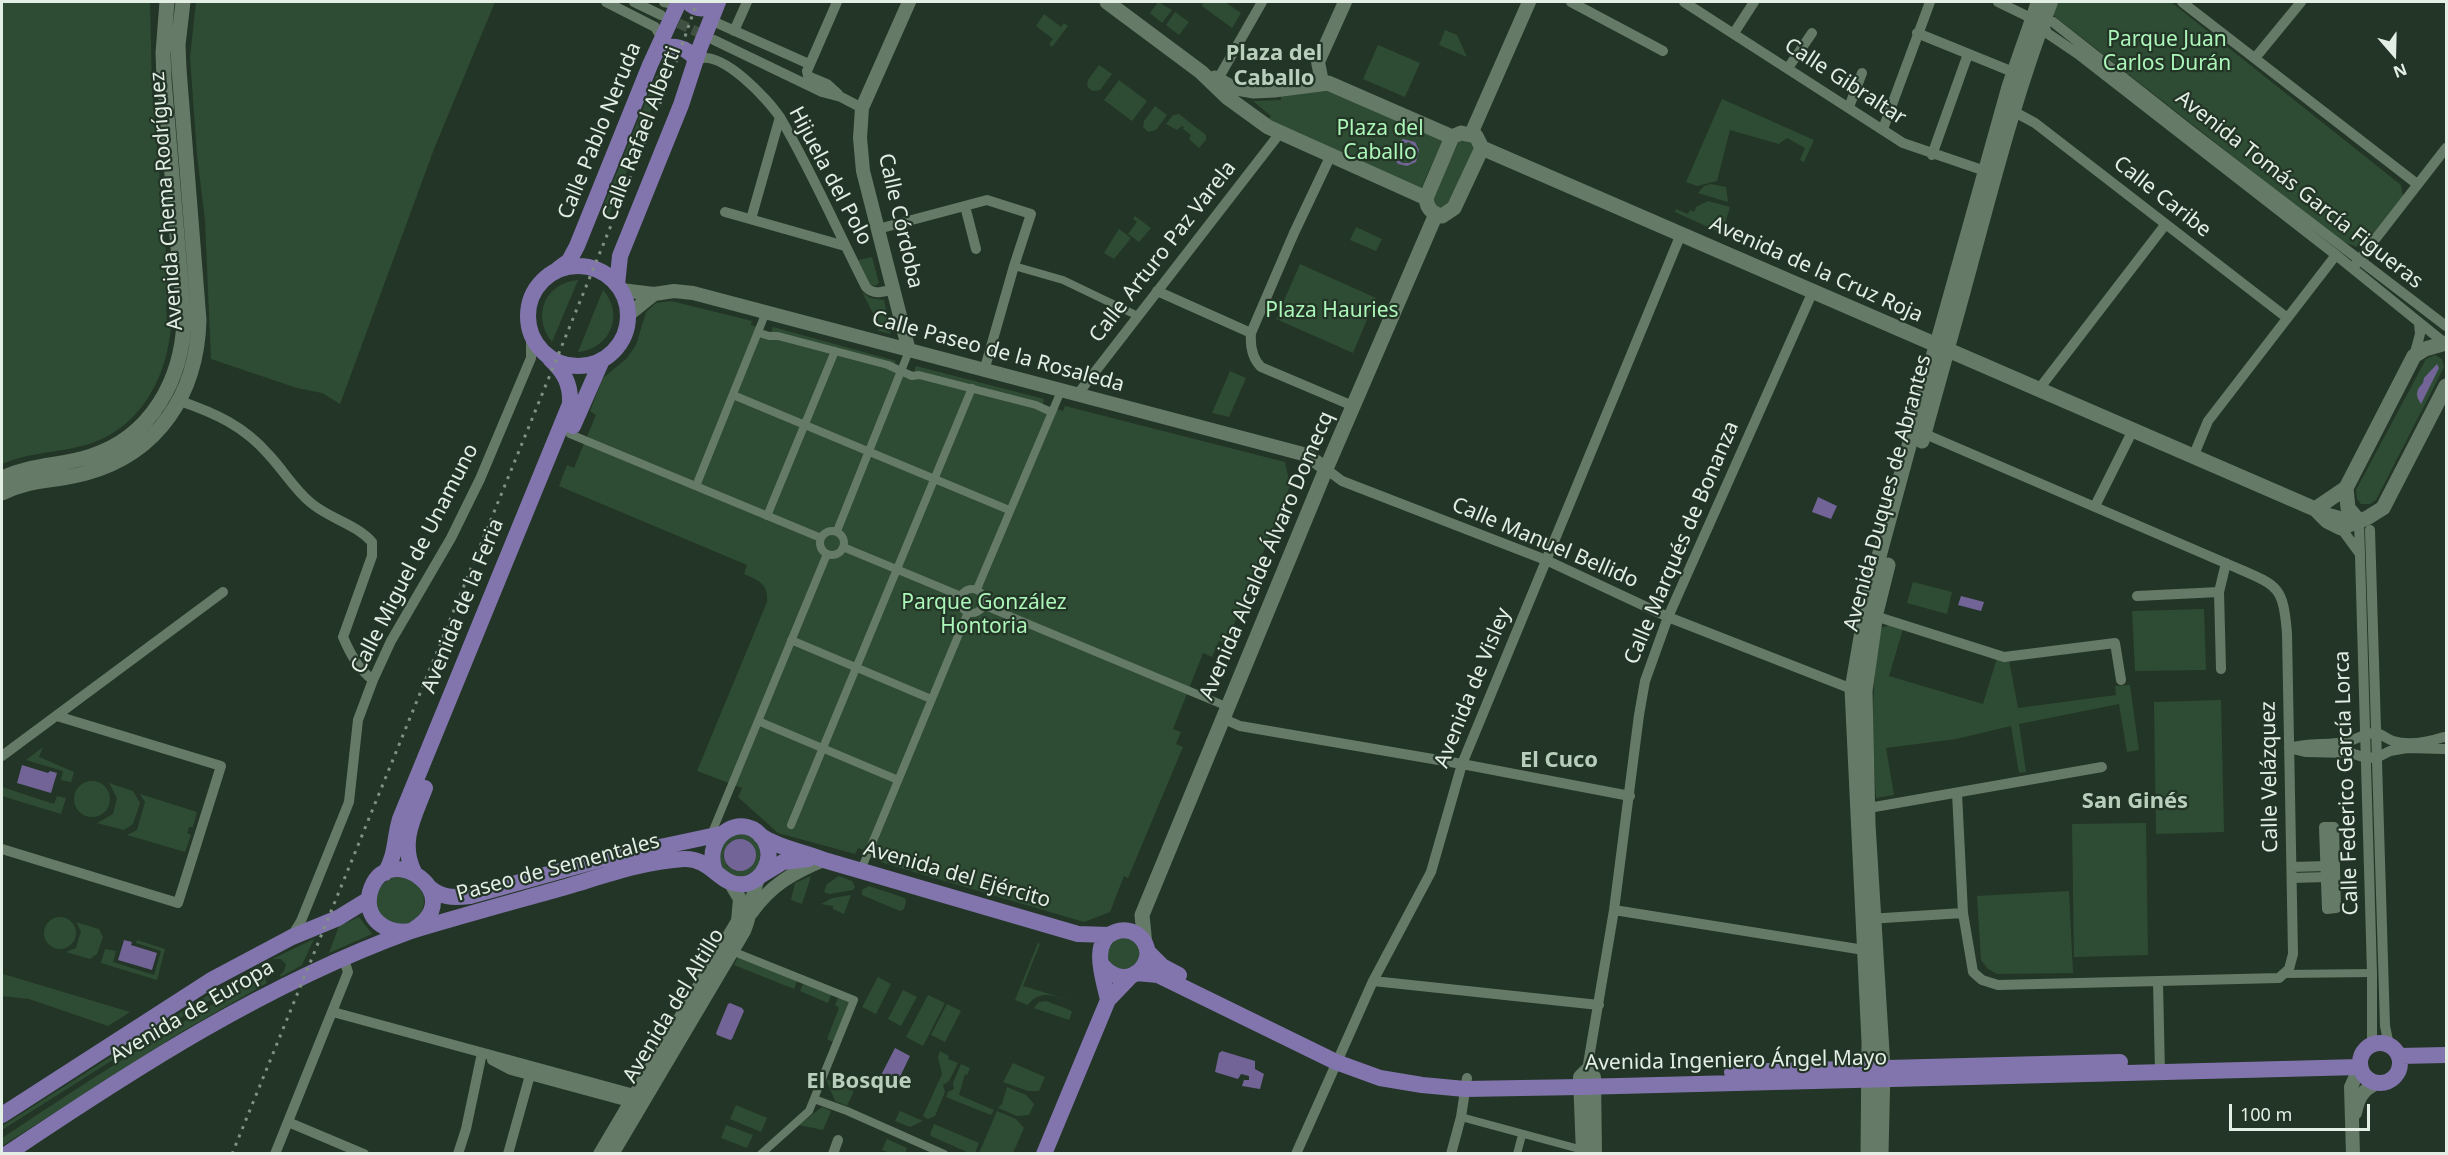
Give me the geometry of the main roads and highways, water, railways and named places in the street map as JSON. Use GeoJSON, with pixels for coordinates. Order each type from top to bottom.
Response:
{"type":"FeatureCollection","features":[{"type":"Feature","properties":{"kind":"main road","name":"Avenida Chema Rodríguez"},"geometry":{"type":"LineString","coordinates":[[2,478],[31,467],[92,456],[114,446],[134,433],[148,419],[163,400],[173,380],[180,358],[184,320],[164,80],[163,53],[167,2]]}},
{"type":"Feature","properties":{"kind":"main road","name":"Avenida Chema Rodríguez"},"geometry":{"type":"LineString","coordinates":[[2,493],[35,481],[86,473],[117,461],[149,439],[180,401],[194,364],[199,320],[178,69],[183,2]]}},
{"type":"Feature","properties":{"kind":"main road","name":"Calle Pablo Neruda"},"geometry":{"type":"LineString","coordinates":[[554,272],[569,261],[578,246],[659,44],[679,2]]}},
{"type":"Feature","properties":{"kind":"main road"},"geometry":{"type":"LineString","coordinates":[[688,2],[698,8],[716,6]]}},
{"type":"Feature","properties":{"kind":"main road"},"geometry":{"type":"LineString","coordinates":[[1107,2],[1201,72],[1228,98],[1268,127],[1426,198]]}},
{"type":"Feature","properties":{"kind":"main road","name":"Calle Rafael Alberti"},"geometry":{"type":"LineString","coordinates":[[619,287],[620,256],[681,105],[716,6]]}},
{"type":"Feature","properties":{"kind":"main road"},"geometry":{"type":"LineString","coordinates":[[659,44],[687,50],[696,60]]}},
{"type":"Feature","properties":{"kind":"main road"},"geometry":{"type":"LineString","coordinates":[[1201,72],[1231,87],[1254,91],[1322,82],[1333,84],[1452,137]]}},
{"type":"Feature","properties":{"kind":"main road"},"geometry":{"type":"LineString","coordinates":[[1461,133],[1471,134],[1479,140],[1482,148],[1454,208],[1442,216],[1430,210],[1426,198],[1452,137],[1461,133]]}},
{"type":"Feature","properties":{"kind":"main road","name":"Avenida de la Cruz Roja"},"geometry":{"type":"LineString","coordinates":[[1482,148],[2315,509],[2327,521],[2341,528],[2365,526]]}},
{"type":"Feature","properties":{"kind":"main road","name":"Avenida Alcalde Álvaro Domecq"},"geometry":{"type":"LineString","coordinates":[[1146,948],[1142,915],[1326,469],[1436,214]]}},
{"type":"Feature","properties":{"kind":"main road"},"geometry":{"type":"LineString","coordinates":[[585,266],[600,271],[619,287],[628,315],[627,329],[613,352],[589,365],[576,366],[562,364],[538,348],[531,335],[527,314],[538,285],[554,272],[569,267],[585,266]]}},
{"type":"Feature","properties":{"kind":"main road"},"geometry":{"type":"LineString","coordinates":[[2315,509],[2346,488],[2415,356],[2444,346]]}},
{"type":"Feature","properties":{"kind":"main road","name":"Avenida Duques de Abrantes"},"geometry":{"type":"LineString","coordinates":[[1876,1074],[1862,809],[1852,689],[1859,641],[1881,572],[1942,348]]}},
{"type":"Feature","properties":{"kind":"main road","name":"Avenida de la Feria"},"geometry":{"type":"LineString","coordinates":[[385,873],[395,853],[395,838],[400,819],[570,404],[571,392],[567,381],[550,358]]}},
{"type":"Feature","properties":{"kind":"main road","name":"Avenida de la Feria"},"geometry":{"type":"LineString","coordinates":[[414,872],[407,851],[411,824],[602,360]]}},
{"type":"Feature","properties":{"kind":"main road"},"geometry":{"type":"LineString","coordinates":[[2346,488],[2348,508],[2365,526],[2383,508],[2446,386]]}},
{"type":"Feature","properties":{"kind":"main road","name":"Avenida Duques de Abrantes"},"geometry":{"type":"LineString","coordinates":[[1862,809],[1865,691],[1881,572]]}},
{"type":"Feature","properties":{"kind":"main road"},"geometry":{"type":"LineString","coordinates":[[741,827],[761,836],[769,854],[768,863],[759,876],[745,884],[730,882],[715,871],[711,855],[715,836],[741,827]]}},
{"type":"Feature","properties":{"kind":"main road","name":"Paseo de Sementales"},"geometry":{"type":"LineString","coordinates":[[429,887],[438,895],[448,898],[470,896],[599,860],[715,836]]}},
{"type":"Feature","properties":{"kind":"main road","name":"Avenida del Ejército"},"geometry":{"type":"LineString","coordinates":[[761,836],[777,846],[805,852],[824,860],[1078,934],[1113,933]]}},
{"type":"Feature","properties":{"kind":"main road","name":"Paseo de Sementales"},"geometry":{"type":"LineString","coordinates":[[411,931],[649,865],[684,859],[696,860],[706,863],[715,871]]}},
{"type":"Feature","properties":{"kind":"main road","name":"Avenida del Ejército"},"geometry":{"type":"LineString","coordinates":[[759,876],[790,860],[824,860]]}},
{"type":"Feature","properties":{"kind":"main road"},"geometry":{"type":"LineString","coordinates":[[385,873],[405,869],[414,872],[429,887]]}},
{"type":"Feature","properties":{"kind":"main road","name":"Avenida de Europa"},"geometry":{"type":"LineString","coordinates":[[2,1115],[213,979],[292,937],[338,918],[369,899],[371,889],[385,873]]}},
{"type":"Feature","properties":{"kind":"main road","name":"Avenida de Europa"},"geometry":{"type":"LineString","coordinates":[[7,1154],[178,1042],[343,957],[420,926],[428,918],[432,908],[429,887]]}},
{"type":"Feature","properties":{"kind":"main road"},"geometry":{"type":"LineString","coordinates":[[369,899],[374,918],[381,926],[401,933],[411,931]]}},
{"type":"Feature","properties":{"kind":"main road"},"geometry":{"type":"LineString","coordinates":[[1108,1000],[1101,961],[1101,947],[1113,933],[1142,915]]}},
{"type":"Feature","properties":{"kind":"main road","name":"Avenida Duques de Abrantes"},"geometry":{"type":"LineString","coordinates":[[1868,919],[1864,950],[1876,1074]]}},
{"type":"Feature","properties":{"kind":"main road"},"geometry":{"type":"LineString","coordinates":[[1044,1154],[1108,1000],[1145,964],[1146,948],[1138,936],[1132,932],[1113,933]]}},
{"type":"Feature","properties":{"kind":"main road"},"geometry":{"type":"LineString","coordinates":[[1078,934],[1111,974],[1119,977],[1134,975]]}},
{"type":"Feature","properties":{"kind":"main road","name":"Avenida Ingeniero Ángel Mayo"},"geometry":{"type":"LineString","coordinates":[[1146,948],[1162,966],[1338,1058]]}},
{"type":"Feature","properties":{"kind":"main road","name":"Avenida Ingeniero Ángel Mayo"},"geometry":{"type":"LineString","coordinates":[[1134,975],[1158,975],[1380,1077],[1422,1085],[1587,1079],[2160,1067],[2446,1055]]}},
{"type":"Feature","properties":{"kind":"main road"},"geometry":{"type":"LineString","coordinates":[[2380,1056],[2398,1073],[2392,1080],[2385,1083],[2367,1079],[2380,1056]]}},
{"type":"Feature","properties":{"kind":"main road","name":"Avenida Ingeniero Ángel Mayo"},"geometry":{"type":"LineString","coordinates":[[2160,1067],[2342,1068],[2380,1056],[2446,1064]]}},
{"type":"Feature","properties":{"kind":"main road"},"geometry":{"type":"LineString","coordinates":[[1868,1154],[1876,1074]]}},
{"type":"Feature","properties":{"kind":"main road"},"geometry":{"type":"LineString","coordinates":[[1876,1074],[1881,1154]]}},
{"type":"Feature","properties":{"kind":"tunnel"},"geometry":{"type":"LineString","coordinates":[[665,17],[708,37]]}},
{"type":"Feature","properties":{"kind":"railway"},"geometry":{"type":"LineString","coordinates":[[232,1154],[612,223],[673,71],[697,2]]}},
{"type":"Feature","properties":{"kind":"district","name":"Plaza del Caballo"},"geometry":{"type":"Point","coordinates":[1274,66]}},
{"type":"Feature","properties":{"kind":"district","name":"El Cuco"},"geometry":{"type":"Point","coordinates":[1559,761]}},
{"type":"Feature","properties":{"kind":"district","name":"San Ginés"},"geometry":{"type":"Point","coordinates":[2135,802]}},
{"type":"Feature","properties":{"kind":"district","name":"El Bosque"},"geometry":{"type":"Point","coordinates":[859,1082]}},
{"type":"Feature","properties":{"kind":"park label","name":"Parque Juan Carlos Durán"},"geometry":{"type":"Point","coordinates":[2167,52]}},
{"type":"Feature","properties":{"kind":"park label","name":"Plaza Hauries"},"geometry":{"type":"Point","coordinates":[1332,311]}},
{"type":"Feature","properties":{"kind":"park label","name":"Parque González Hontoria"},"geometry":{"type":"Point","coordinates":[984,615]}}]}
